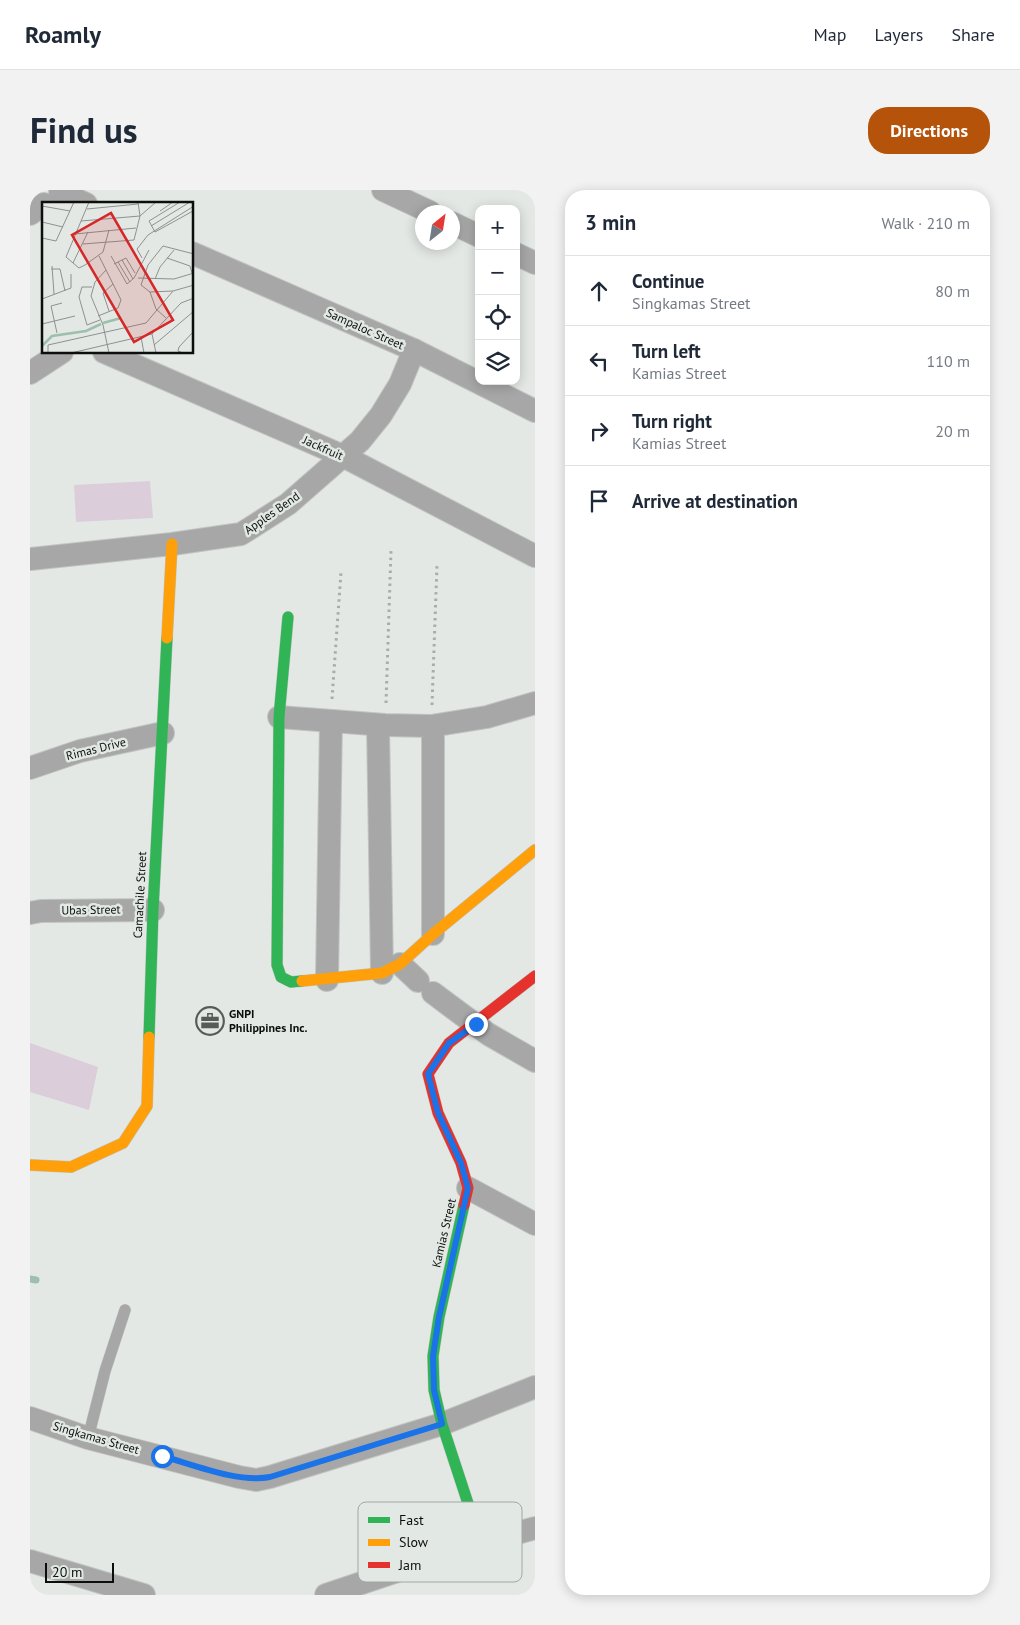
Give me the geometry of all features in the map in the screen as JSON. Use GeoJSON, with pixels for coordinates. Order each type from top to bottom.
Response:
{"type":"FeatureCollection","features":[{"type":"Feature","properties":{"kind":"street"},"geometry":{"type":"LineString","coordinates":[[384,190],[415,205]]}},
{"type":"Feature","properties":{"kind":"street"},"geometry":{"type":"LineString","coordinates":[[53,197],[77,202]]}},
{"type":"Feature","properties":{"kind":"street"},"geometry":{"type":"LineString","coordinates":[[30,214],[42,205]]}},
{"type":"Feature","properties":{"kind":"street"},"geometry":{"type":"LineString","coordinates":[[460,227],[475,234]]}},
{"type":"Feature","properties":{"kind":"street","name":"Sampaloc Street"},"geometry":{"type":"LineString","coordinates":[[194,255],[414,350],[535,410]]}},
{"type":"Feature","properties":{"kind":"street"},"geometry":{"type":"LineString","coordinates":[[520,256],[535,263]]}},
{"type":"Feature","properties":{"kind":"street","name":"Apples Bend"},"geometry":{"type":"LineString","coordinates":[[30,559],[172,544],[241,534],[288,504],[360,441],[381,415],[400,384],[414,350]]}},
{"type":"Feature","properties":{"kind":"street"},"geometry":{"type":"LineString","coordinates":[[30,373],[59,354]]}},
{"type":"Feature","properties":{"kind":"street","name":"Jackfruit"},"geometry":{"type":"LineString","coordinates":[[109,354],[343,456],[535,556]]}},
{"type":"Feature","properties":{"kind":"street","name":"Camachile Street"},"geometry":{"type":"LineString","coordinates":[[30,1165],[71,1168],[123,1143],[147,1106],[153,910],[172,544]]}},
{"type":"Feature","properties":{"kind":"street"},"geometry":{"type":"LineString","coordinates":[[288,617],[279,717],[278,965],[281,976],[291,982],[327,980],[391,969],[535,850]]}},
{"type":"Feature","properties":{"kind":"street"},"geometry":{"type":"LineString","coordinates":[[279,717],[382,725],[431,726],[487,717],[535,703]]}},
{"type":"Feature","properties":{"kind":"street"},"geometry":{"type":"LineString","coordinates":[[327,980],[331,721]]}},
{"type":"Feature","properties":{"kind":"street"},"geometry":{"type":"LineString","coordinates":[[382,725],[391,969]]}},
{"type":"Feature","properties":{"kind":"street"},"geometry":{"type":"LineString","coordinates":[[431,726],[433,738],[433,934]]}},
{"type":"Feature","properties":{"kind":"street","name":"Rimas Drive"},"geometry":{"type":"LineString","coordinates":[[30,768],[80,751],[163,733]]}},
{"type":"Feature","properties":{"kind":"street","name":"Ubas Street"},"geometry":{"type":"LineString","coordinates":[[30,913],[41,911],[153,910]]}},
{"type":"Feature","properties":{"kind":"street"},"geometry":{"type":"LineString","coordinates":[[391,969],[425,987],[488,1034],[535,1061]]}},
{"type":"Feature","properties":{"kind":"street","name":"Kamias Street"},"geometry":{"type":"LineString","coordinates":[[468,1502],[442,1424],[434,1390],[433,1356],[439,1317],[468,1188],[461,1163],[438,1113],[428,1074],[449,1043],[476,1024],[535,976]]}},
{"type":"Feature","properties":{"kind":"street"},"geometry":{"type":"LineString","coordinates":[[468,1188],[535,1224]]}},
{"type":"Feature","properties":{"kind":"street","name":"Singkamas Street"},"geometry":{"type":"LineString","coordinates":[[30,1418],[88,1438],[256,1480],[442,1424],[535,1387]]}},
{"type":"Feature","properties":{"kind":"street"},"geometry":{"type":"LineString","coordinates":[[522,1532],[535,1528]]}},
{"type":"Feature","properties":{"kind":"street"},"geometry":{"type":"LineString","coordinates":[[30,1562],[130,1593]]}},
{"type":"Feature","properties":{"kind":"street"},"geometry":{"type":"LineString","coordinates":[[326,1595],[365,1582]]}},
{"type":"Feature","properties":{"kind":"lane"},"geometry":{"type":"LineString","coordinates":[[88,1438],[105,1370],[125,1310]]}},
{"type":"Feature","properties":{"kind":"path"},"geometry":{"type":"LineString","coordinates":[[382,725],[391,551]]}},
{"type":"Feature","properties":{"kind":"path"},"geometry":{"type":"LineString","coordinates":[[431,726],[437,565]]}},
{"type":"Feature","properties":{"kind":"path"},"geometry":{"type":"LineString","coordinates":[[331,721],[341,572]]}},
{"type":"Feature","properties":{"kind":"shaded area"},"geometry":{"type":"Polygon","coordinates":[[[150,481],[153,518],[76,522],[74,485],[150,481]]]}},
{"type":"Feature","properties":{"kind":"shaded area"},"geometry":{"type":"Polygon","coordinates":[[[30,1043],[98,1067],[89,1110],[30,1092],[30,1043]]]}},
{"type":"Feature","properties":{"kind":"waterway"},"geometry":{"type":"LineString","coordinates":[[30,1279],[36,1280]]}},
{"type":"Feature","properties":{"kind":"traffic: fast"},"geometry":{"type":"LineString","coordinates":[[288,617],[279,717],[277,965],[281,977],[291,982],[302,981]]}},
{"type":"Feature","properties":{"kind":"traffic: fast"},"geometry":{"type":"LineString","coordinates":[[149,1037],[153,910],[167,638]]}},
{"type":"Feature","properties":{"kind":"traffic: fast"},"geometry":{"type":"LineString","coordinates":[[464,1205],[439,1317],[433,1356],[434,1390],[442,1424],[468,1502]]}},
{"type":"Feature","properties":{"kind":"traffic: slow"},"geometry":{"type":"LineString","coordinates":[[167,638],[172,544]]}},
{"type":"Feature","properties":{"kind":"traffic: slow"},"geometry":{"type":"LineString","coordinates":[[302,981],[382,973],[400,964],[433,934],[535,850]]}},
{"type":"Feature","properties":{"kind":"traffic: slow"},"geometry":{"type":"LineString","coordinates":[[30,1165],[71,1167],[123,1143],[147,1106],[149,1037]]}},
{"type":"Feature","properties":{"kind":"traffic: jam"},"geometry":{"type":"LineString","coordinates":[[464,1205],[468,1188],[461,1163],[438,1113],[428,1074],[449,1043],[535,976]]}},
{"type":"Feature","properties":{"kind":"place","name":"GNPI Philippines Inc."},"geometry":{"type":"Point","coordinates":[210,1021]}},
{"type":"Feature","properties":{"kind":"route"},"geometry":{"type":"LineString","coordinates":[[162,1456],[256,1480],[442,1424],[434,1390],[433,1356],[439,1317],[468,1188],[461,1163],[438,1113],[431,1092],[428,1074],[449,1043],[476,1024]]}}]}
